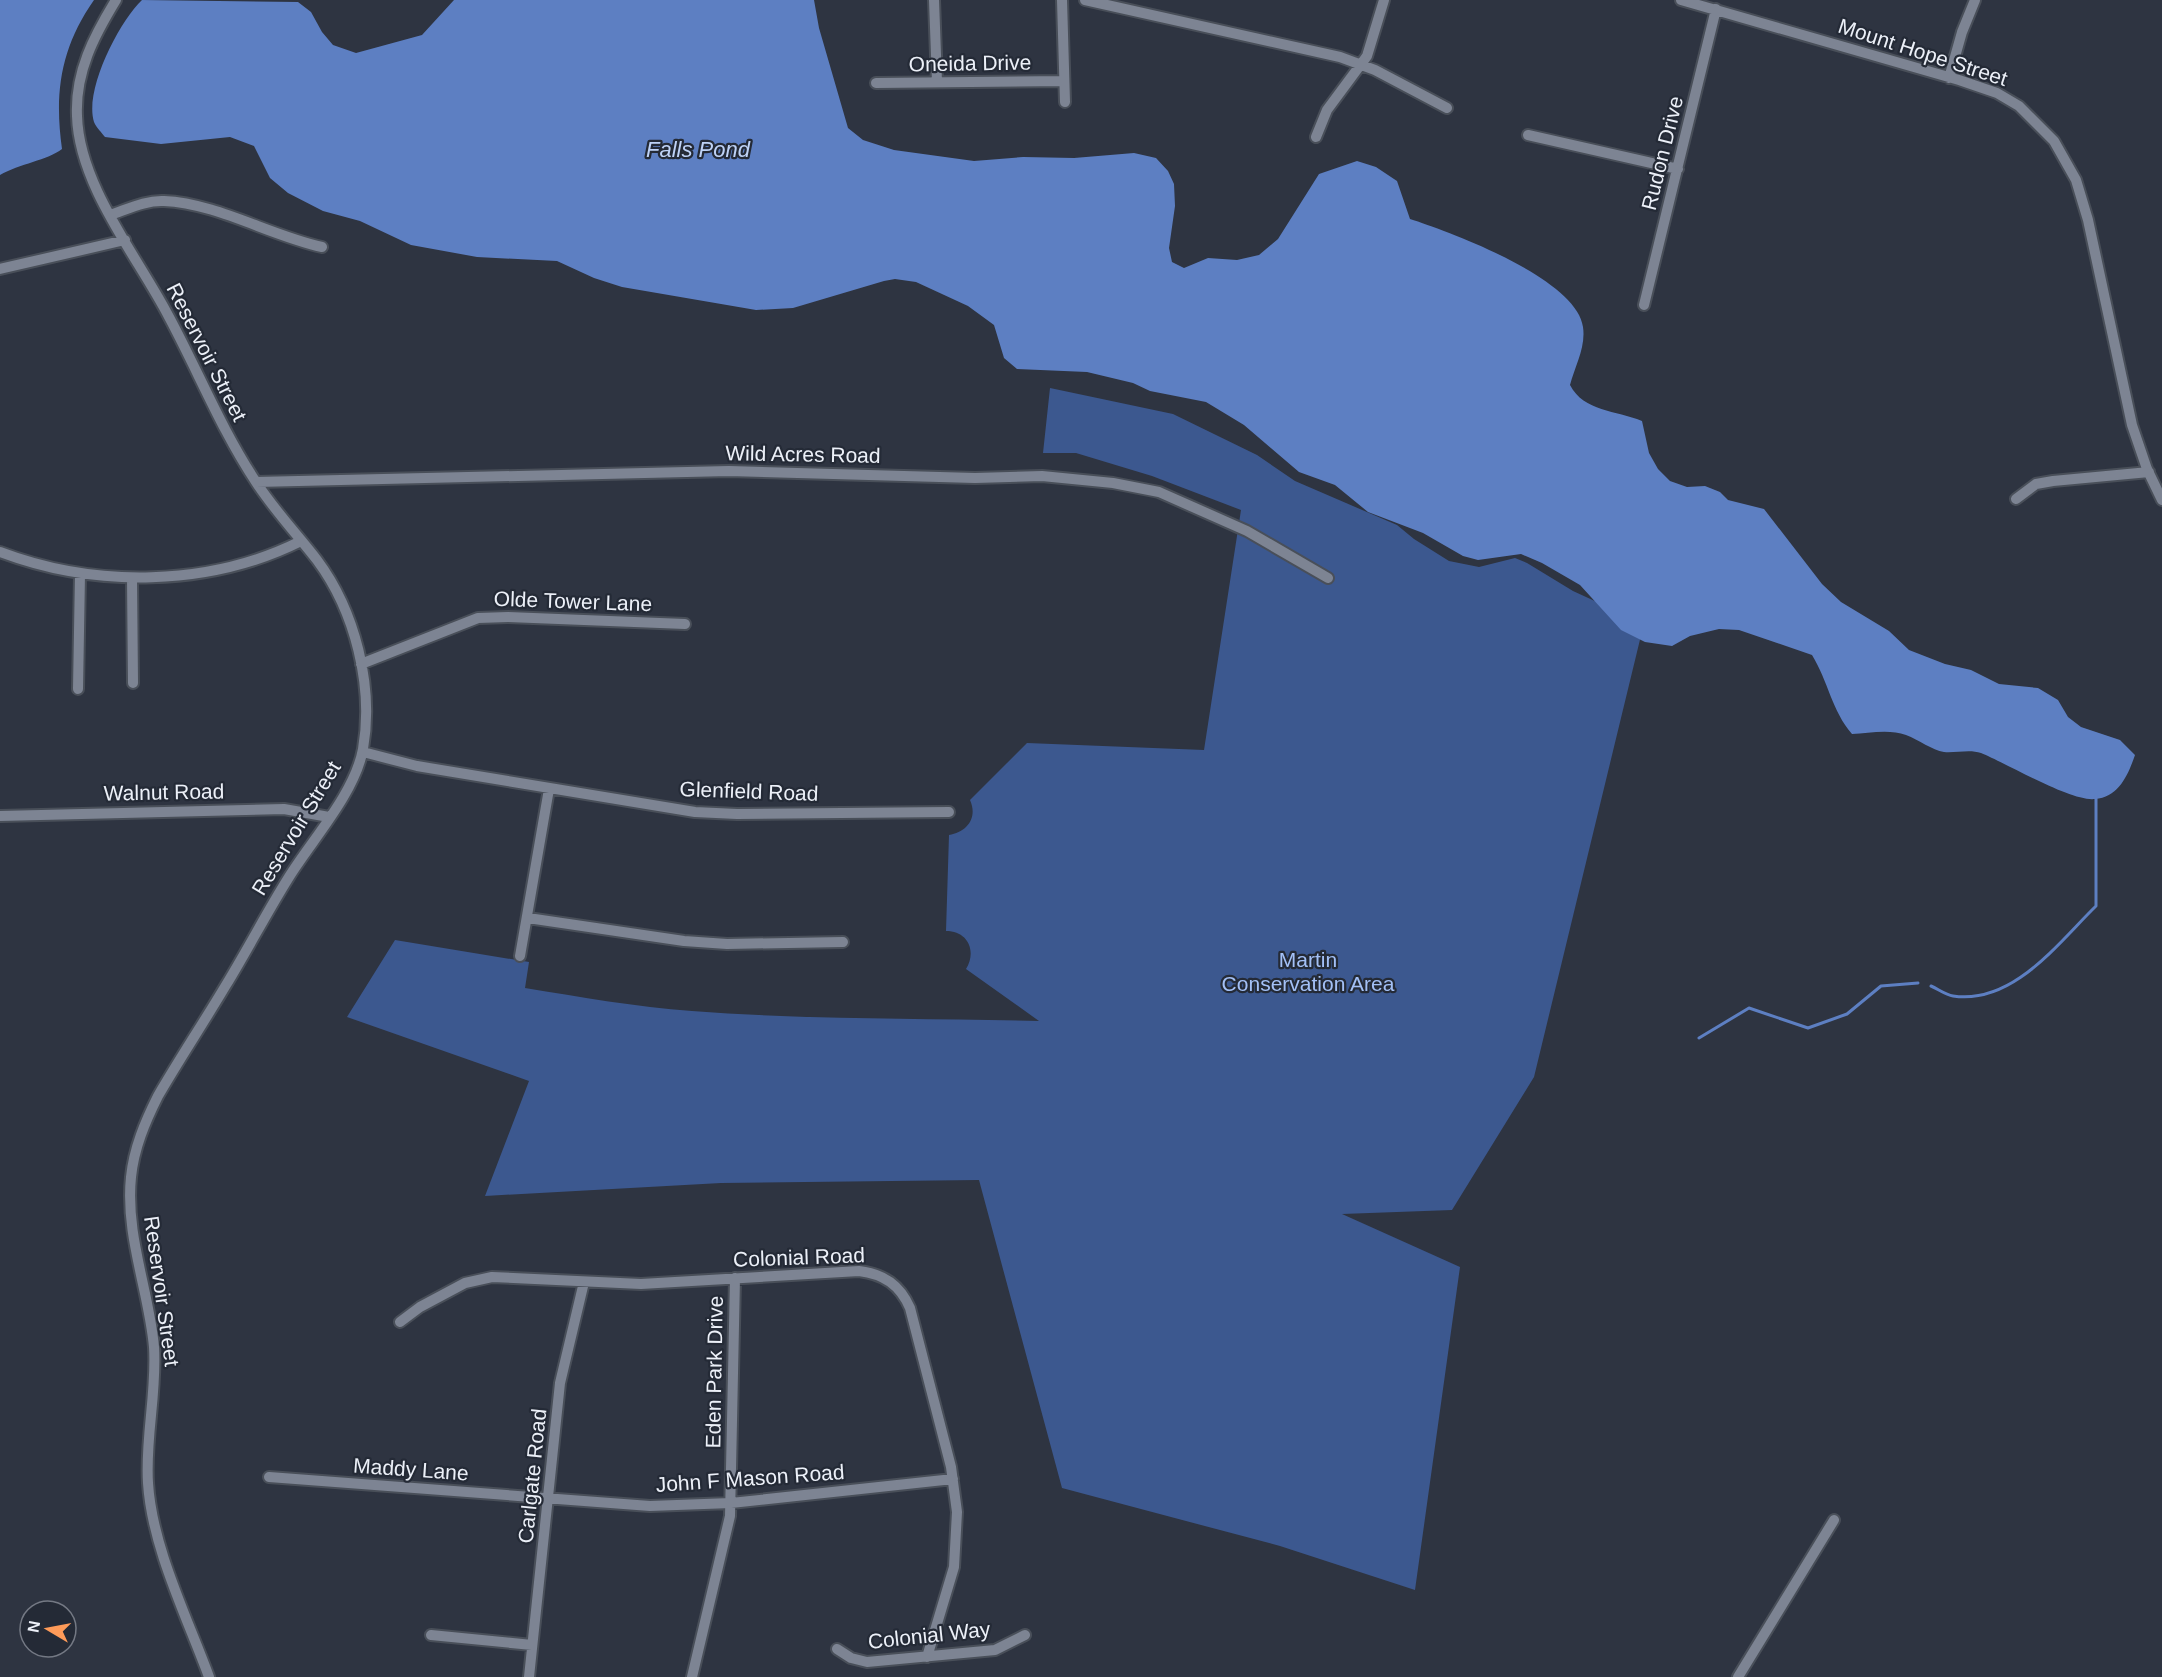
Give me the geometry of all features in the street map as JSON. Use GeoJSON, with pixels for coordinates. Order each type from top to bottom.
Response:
{"type":"FeatureCollection","features":[{"type":"Feature","properties":{"kind":"street","name":"Reservoir Street"},"geometry":{"type":"LineString","coordinates":[[116,0],[92,42],[82,71],[77,118],[92,175],[111,215],[176,330],[230,442],[256,482],[318,562],[340,598],[361,664],[366,712],[363,752],[348,786],[288,878],[226,986],[158,1095],[142,1133],[132,1168],[131,1203],[135,1245],[154,1347],[153,1400],[147,1466],[150,1503],[157,1533],[209,1677]]}},
{"type":"Feature","properties":{"kind":"street"},"geometry":{"type":"LineString","coordinates":[[934,0],[937,82]]}},
{"type":"Feature","properties":{"kind":"street"},"geometry":{"type":"LineString","coordinates":[[1062,0],[1065,102]]}},
{"type":"Feature","properties":{"kind":"street"},"geometry":{"type":"LineString","coordinates":[[1086,0],[1340,57],[1362,64],[1447,108]]}},
{"type":"Feature","properties":{"kind":"street"},"geometry":{"type":"LineString","coordinates":[[1316,137],[1327,110],[1362,64],[1378,25],[1384,0]]}},
{"type":"Feature","properties":{"kind":"street","name":"Mount Hope Street"},"geometry":{"type":"LineString","coordinates":[[1680,0],[1997,93],[2019,106],[2054,141],[2076,180],[2088,220],[2132,425],[2162,500]]}},
{"type":"Feature","properties":{"kind":"street"},"geometry":{"type":"LineString","coordinates":[[1949,78],[1962,32],[1975,0]]}},
{"type":"Feature","properties":{"kind":"street","name":"Rudon Drive"},"geometry":{"type":"LineString","coordinates":[[1644,305],[1716,9]]}},
{"type":"Feature","properties":{"kind":"street","name":"Oneida Drive"},"geometry":{"type":"LineString","coordinates":[[876,83],[1064,81]]}},
{"type":"Feature","properties":{"kind":"street"},"geometry":{"type":"LineString","coordinates":[[1528,135],[1678,169]]}},
{"type":"Feature","properties":{"kind":"street"},"geometry":{"type":"LineString","coordinates":[[111,215],[137,205],[164,201],[191,205],[322,247]]}},
{"type":"Feature","properties":{"kind":"street"},"geometry":{"type":"LineString","coordinates":[[0,269],[125,240]]}},
{"type":"Feature","properties":{"kind":"street","name":"Wild Acres Road"},"geometry":{"type":"LineString","coordinates":[[256,482],[729,471],[975,478],[1042,476],[1113,483],[1159,492],[1247,531],[1328,578]]}},
{"type":"Feature","properties":{"kind":"street"},"geometry":{"type":"LineString","coordinates":[[2016,499],[2036,484],[2149,472]]}},
{"type":"Feature","properties":{"kind":"street"},"geometry":{"type":"LineString","coordinates":[[0,552],[80,574],[132,578],[194,573],[234,565],[275,554],[301,541]]}},
{"type":"Feature","properties":{"kind":"street"},"geometry":{"type":"LineString","coordinates":[[78,689],[80,574]]}},
{"type":"Feature","properties":{"kind":"street"},"geometry":{"type":"LineString","coordinates":[[132,578],[133,683]]}},
{"type":"Feature","properties":{"kind":"street","name":"Olde Tower Lane"},"geometry":{"type":"LineString","coordinates":[[361,664],[478,618],[508,616],[685,624]]}},
{"type":"Feature","properties":{"kind":"street","name":"Glenfield Road"},"geometry":{"type":"LineString","coordinates":[[363,752],[417,766],[695,812],[737,814],[949,812]]}},
{"type":"Feature","properties":{"kind":"street"},"geometry":{"type":"LineString","coordinates":[[520,956],[549,789]]}},
{"type":"Feature","properties":{"kind":"street","name":"Walnut Road"},"geometry":{"type":"LineString","coordinates":[[0,816],[284,809],[329,818]]}},
{"type":"Feature","properties":{"kind":"street"},"geometry":{"type":"LineString","coordinates":[[528,918],[684,941],[727,944],[843,942]]}},
{"type":"Feature","properties":{"kind":"street","name":"Colonial Road"},"geometry":{"type":"LineString","coordinates":[[400,1322],[420,1307],[465,1283],[492,1277],[520,1276],[641,1284],[859,1271],[885,1277],[900,1289],[910,1308],[953,1479],[957,1512],[956,1555],[927,1657]]}},
{"type":"Feature","properties":{"kind":"street","name":"Eden Park Drive"},"geometry":{"type":"LineString","coordinates":[[692,1677],[731,1503],[731,1396],[735,1278]]}},
{"type":"Feature","properties":{"kind":"street","name":"Carlgate Road"},"geometry":{"type":"LineString","coordinates":[[530,1677],[550,1500],[560,1383],[584,1282]]}},
{"type":"Feature","properties":{"kind":"street","name":"Maddy Lane"},"geometry":{"type":"LineString","coordinates":[[269,1477],[550,1500]]}},
{"type":"Feature","properties":{"kind":"street","name":"John F Mason Road"},"geometry":{"type":"LineString","coordinates":[[550,1500],[650,1506],[731,1503],[953,1479]]}},
{"type":"Feature","properties":{"kind":"street"},"geometry":{"type":"LineString","coordinates":[[1738,1677],[1834,1520]]}},
{"type":"Feature","properties":{"kind":"street"},"geometry":{"type":"LineString","coordinates":[[431,1635],[532,1645]]}},
{"type":"Feature","properties":{"kind":"street","name":"Colonial Way"},"geometry":{"type":"LineString","coordinates":[[837,1649],[851,1658],[867,1662],[995,1650],[1025,1635]]}},
{"type":"Feature","properties":{"kind":"green space","name":"Martin Conservation Area"},"geometry":{"type":"Polygon","coordinates":[[[1050,388],[1173,414],[1257,455],[1295,481],[1397,525],[1414,539],[1449,561],[1479,567],[1515,558],[1573,591],[1610,608],[1645,619],[1534,1077],[1452,1210],[1342,1214],[1460,1267],[1415,1590],[1280,1546],[1062,1488],[979,1180],[721,1183],[485,1196],[529,1081],[347,1017],[395,940],[529,962],[525,988],[650,1007],[779,1016],[1039,1021],[966,969],[971,955],[968,943],[960,934],[946,931],[949,835],[966,827],[973,813],[970,800],[1027,743],[1204,750],[1241,510],[1152,476],[1076,453],[1043,453],[1050,388]]]}},
{"type":"Feature","properties":{"kind":"water"},"geometry":{"type":"Polygon","coordinates":[[[0,0],[94,0],[74,35],[63,71],[59,108],[62,149],[0,175],[0,0]]]}},
{"type":"Feature","properties":{"kind":"water","name":"Falls Pond"},"geometry":{"type":"Polygon","coordinates":[[[142,0],[298,2],[311,12],[322,32],[333,45],[356,53],[422,35],[454,0],[814,0],[819,28],[848,128],[863,140],[894,150],[974,161],[1023,157],[1074,158],[1134,153],[1156,158],[1168,171],[1174,184],[1175,206],[1169,248],[1172,262],[1184,268],[1208,258],[1237,260],[1259,255],[1278,239],[1319,174],[1357,161],[1376,167],[1397,181],[1410,219],[1481,246],[1510,260],[1559,292],[1576,309],[1584,334],[1582,349],[1570,385],[1576,394],[1592,405],[1642,421],[1649,453],[1658,469],[1670,481],[1687,487],[1705,486],[1720,492],[1728,500],[1764,509],[1822,584],[1841,602],[1889,631],[1909,650],[1945,664],[1971,670],[1999,684],[2038,688],[2058,700],[2068,717],[2081,727],[2120,740],[2135,755],[2132,763],[2126,777],[2110,794],[2095,799],[2084,798],[2055,788],[1981,753],[1944,752],[1906,735],[1893,732],[1852,734],[1840,716],[1812,655],[1739,630],[1719,629],[1690,636],[1672,646],[1645,642],[1621,630],[1580,585],[1542,563],[1521,554],[1478,560],[1463,556],[1423,533],[1368,512],[1335,485],[1299,472],[1244,425],[1206,402],[1150,391],[1133,383],[1087,372],[1017,369],[1004,358],[994,325],[968,306],[916,282],[895,279],[793,308],[756,310],[622,287],[594,278],[557,261],[477,257],[411,245],[360,221],[323,211],[288,193],[270,178],[254,146],[230,137],[161,144],[105,137],[94,122],[92,108],[94,93],[114,40],[123,24],[142,0]]]}},
{"type":"Feature","properties":{"kind":"waterway"},"geometry":{"type":"LineString","coordinates":[[1931,986],[1953,996],[1975,996],[1995,991],[2015,981],[2033,968],[2096,906],[2096,795]]}},
{"type":"Feature","properties":{"kind":"waterway"},"geometry":{"type":"LineString","coordinates":[[1699,1038],[1749,1008],[1808,1028],[1847,1014],[1881,986],[1918,983]]}}]}
